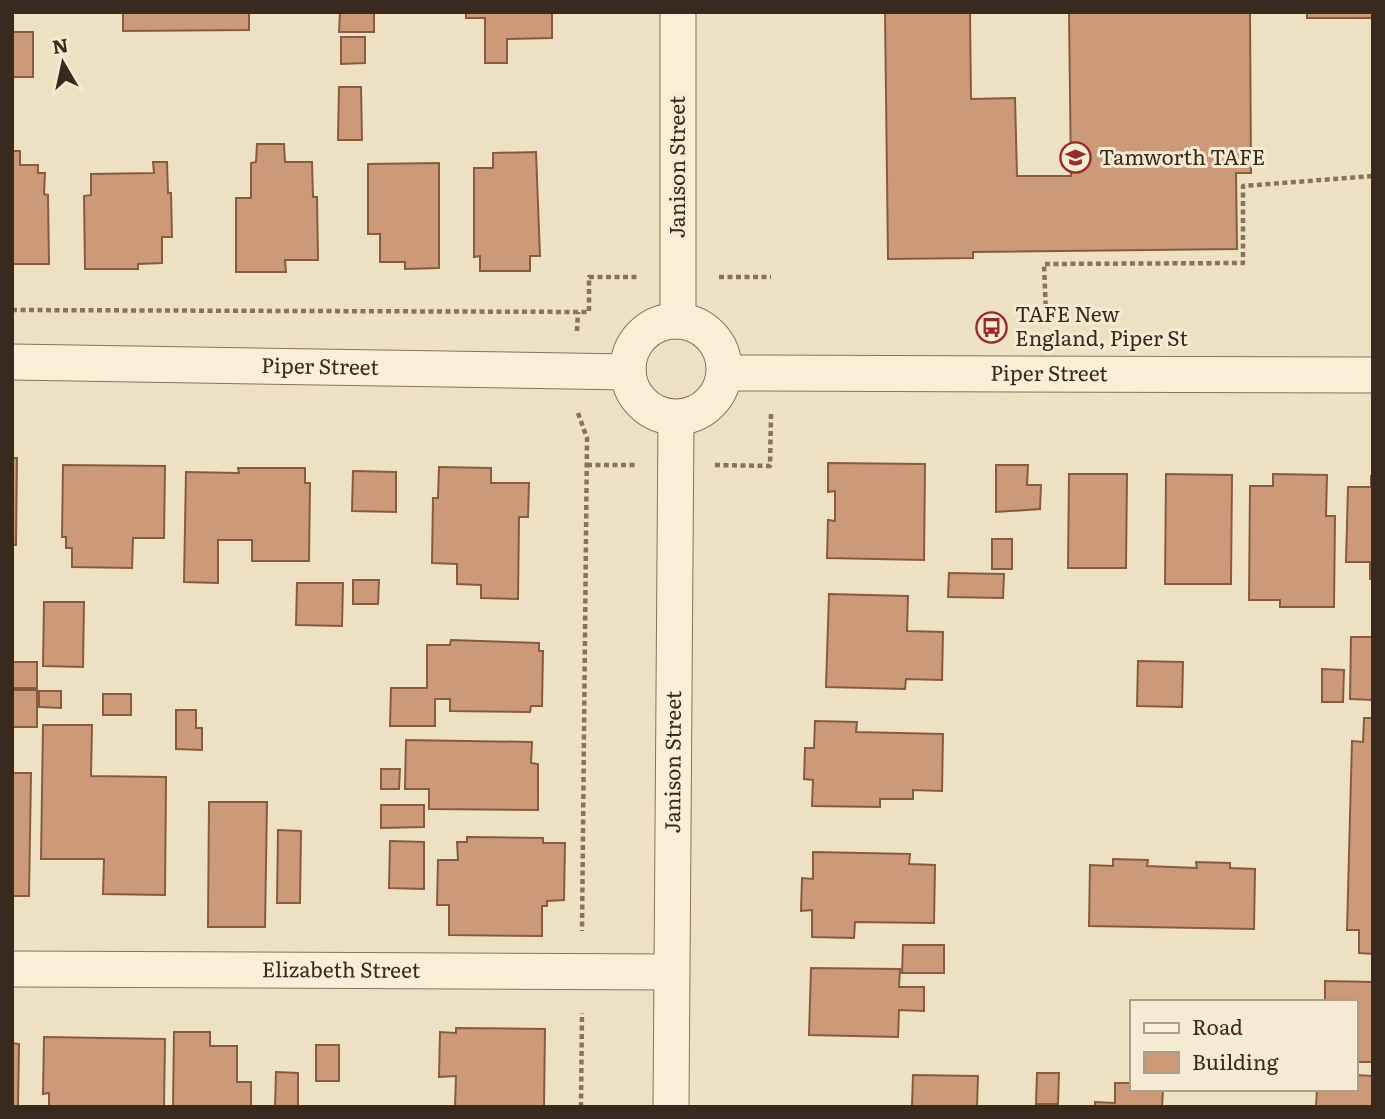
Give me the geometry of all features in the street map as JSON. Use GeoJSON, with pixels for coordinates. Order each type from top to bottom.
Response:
{"type":"FeatureCollection","features":[{"type":"Feature","properties":{"kind":"street","name":"Janison Street"},"geometry":{"type":"LineString","coordinates":[[678,12],[678,321]]}},
{"type":"Feature","properties":{"kind":"street"},"geometry":{"type":"LineString","coordinates":[[678,321],[707,332],[723,358],[725,373],[722,387],[703,410],[676,418],[662,416],[638,399],[628,372],[636,342],[648,330],[678,321]]}},
{"type":"Feature","properties":{"kind":"street","name":"Piper Street"},"geometry":{"type":"LineString","coordinates":[[12,362],[628,372]]}},
{"type":"Feature","properties":{"kind":"street","name":"Piper Street"},"geometry":{"type":"LineString","coordinates":[[725,373],[1373,375]]}},
{"type":"Feature","properties":{"kind":"street","name":"Janison Street"},"geometry":{"type":"LineString","coordinates":[[671,1107],[676,418]]}},
{"type":"Feature","properties":{"kind":"street","name":"Elizabeth Street"},"geometry":{"type":"LineString","coordinates":[[12,969],[671,972]]}},
{"type":"Feature","properties":{"kind":"path"},"geometry":{"type":"LineString","coordinates":[[1046,314],[1044,264],[1243,263],[1243,186],[1373,176]]}},
{"type":"Feature","properties":{"kind":"path"},"geometry":{"type":"LineString","coordinates":[[12,310],[589,312],[589,276],[609,276]]}},
{"type":"Feature","properties":{"kind":"path"},"geometry":{"type":"LineString","coordinates":[[733,277],[771,277]]}},
{"type":"Feature","properties":{"kind":"path"},"geometry":{"type":"LineString","coordinates":[[578,312],[578,327]]}},
{"type":"Feature","properties":{"kind":"path"},"geometry":{"type":"LineString","coordinates":[[577,410],[587,438],[582,937]]}},
{"type":"Feature","properties":{"kind":"path"},"geometry":{"type":"LineString","coordinates":[[731,465],[770,466],[771,412]]}},
{"type":"Feature","properties":{"kind":"path"},"geometry":{"type":"LineString","coordinates":[[587,465],[621,465]]}},
{"type":"Feature","properties":{"kind":"path"},"geometry":{"type":"LineString","coordinates":[[581,1107],[582,1010]]}},
{"type":"Feature","properties":{"kind":"building"},"geometry":{"type":"Polygon","coordinates":[[[123,12],[249,12],[249,30],[123,31],[123,12]]]}},
{"type":"Feature","properties":{"kind":"building"},"geometry":{"type":"Polygon","coordinates":[[[340,12],[374,12],[374,32],[339,32],[340,12]]]}},
{"type":"Feature","properties":{"kind":"building"},"geometry":{"type":"Polygon","coordinates":[[[466,12],[552,12],[552,38],[507,39],[507,63],[485,63],[485,18],[466,18],[466,12]]]}},
{"type":"Feature","properties":{"kind":"building"},"geometry":{"type":"Polygon","coordinates":[[[885,12],[970,12],[971,99],[1015,98],[1017,176],[1071,176],[1069,12],[1250,12],[1251,173],[1236,173],[1237,249],[973,252],[973,258],[888,259],[885,12]]]}},
{"type":"Feature","properties":{"kind":"building"},"geometry":{"type":"Polygon","coordinates":[[[1307,12],[1373,12],[1373,18],[1307,18],[1307,12]]]}},
{"type":"Feature","properties":{"kind":"building"},"geometry":{"type":"Polygon","coordinates":[[[12,32],[33,32],[33,77],[12,77],[12,32]]]}},
{"type":"Feature","properties":{"kind":"building"},"geometry":{"type":"Polygon","coordinates":[[[341,37],[365,37],[365,63],[341,64],[341,37]]]}},
{"type":"Feature","properties":{"kind":"building"},"geometry":{"type":"Polygon","coordinates":[[[339,87],[361,87],[362,140],[338,140],[339,87]]]}},
{"type":"Feature","properties":{"kind":"building"},"geometry":{"type":"Polygon","coordinates":[[[257,144],[284,144],[285,162],[312,162],[313,197],[317,197],[318,260],[285,260],[286,272],[236,272],[236,198],[251,198],[251,163],[256,162],[257,144]]]}},
{"type":"Feature","properties":{"kind":"building"},"geometry":{"type":"Polygon","coordinates":[[[12,151],[20,151],[20,165],[38,165],[38,173],[45,173],[49,264],[12,264],[12,151]]]}},
{"type":"Feature","properties":{"kind":"building"},"geometry":{"type":"Polygon","coordinates":[[[536,152],[540,256],[530,256],[530,271],[480,271],[480,256],[474,257],[474,168],[493,168],[493,153],[536,152]]]}},
{"type":"Feature","properties":{"kind":"building"},"geometry":{"type":"Polygon","coordinates":[[[153,162],[167,162],[168,193],[171,193],[172,237],[162,237],[162,263],[138,264],[138,269],[85,269],[84,196],[91,195],[91,174],[154,173],[153,162]]]}},
{"type":"Feature","properties":{"kind":"building"},"geometry":{"type":"Polygon","coordinates":[[[439,163],[439,268],[405,269],[405,262],[380,262],[380,234],[368,234],[368,164],[439,163]]]}},
{"type":"Feature","properties":{"kind":"building"},"geometry":{"type":"Polygon","coordinates":[[[12,458],[17,458],[16,545],[12,545],[12,458]]]}},
{"type":"Feature","properties":{"kind":"building"},"geometry":{"type":"Polygon","coordinates":[[[828,463],[925,464],[924,560],[827,558],[828,520],[835,521],[835,491],[828,492],[828,463]]]}},
{"type":"Feature","properties":{"kind":"building"},"geometry":{"type":"Polygon","coordinates":[[[63,465],[165,466],[164,538],[133,538],[132,568],[72,567],[72,548],[66,548],[66,537],[62,537],[63,465]]]}},
{"type":"Feature","properties":{"kind":"building"},"geometry":{"type":"Polygon","coordinates":[[[996,465],[1028,465],[1027,485],[1041,485],[1040,509],[996,512],[996,465]]]}},
{"type":"Feature","properties":{"kind":"building"},"geometry":{"type":"Polygon","coordinates":[[[439,467],[491,468],[491,483],[529,483],[528,517],[519,517],[518,599],[481,598],[481,585],[457,584],[457,564],[432,563],[433,498],[438,498],[439,467]]]}},
{"type":"Feature","properties":{"kind":"building"},"geometry":{"type":"Polygon","coordinates":[[[238,468],[305,468],[305,483],[310,483],[309,561],[252,561],[252,540],[218,540],[218,583],[184,582],[186,472],[239,473],[238,468]]]}},
{"type":"Feature","properties":{"kind":"building"},"geometry":{"type":"Polygon","coordinates":[[[353,471],[396,472],[396,512],[352,511],[353,471]]]}},
{"type":"Feature","properties":{"kind":"building"},"geometry":{"type":"Polygon","coordinates":[[[1069,474],[1127,474],[1126,568],[1068,568],[1069,474]]]}},
{"type":"Feature","properties":{"kind":"building"},"geometry":{"type":"Polygon","coordinates":[[[1166,474],[1232,475],[1231,584],[1165,584],[1166,474]]]}},
{"type":"Feature","properties":{"kind":"building"},"geometry":{"type":"Polygon","coordinates":[[[1273,474],[1327,475],[1326,516],[1335,516],[1334,607],[1280,607],[1280,600],[1249,600],[1250,486],[1273,486],[1273,474]]]}},
{"type":"Feature","properties":{"kind":"building"},"geometry":{"type":"Polygon","coordinates":[[[1371,476],[1373,579],[1370,579],[1370,562],[1346,562],[1348,487],[1371,487],[1371,476]]]}},
{"type":"Feature","properties":{"kind":"building"},"geometry":{"type":"Polygon","coordinates":[[[992,539],[1012,539],[1012,569],[992,569],[992,539]]]}},
{"type":"Feature","properties":{"kind":"building"},"geometry":{"type":"Polygon","coordinates":[[[949,573],[1004,574],[1003,598],[948,597],[949,573]]]}},
{"type":"Feature","properties":{"kind":"building"},"geometry":{"type":"Polygon","coordinates":[[[353,580],[379,580],[378,604],[353,604],[353,580]]]}},
{"type":"Feature","properties":{"kind":"building"},"geometry":{"type":"Polygon","coordinates":[[[297,583],[343,583],[342,626],[296,625],[297,583]]]}},
{"type":"Feature","properties":{"kind":"building"},"geometry":{"type":"Polygon","coordinates":[[[829,594],[908,596],[907,631],[943,632],[942,680],[906,679],[905,689],[826,687],[829,594]]]}},
{"type":"Feature","properties":{"kind":"building"},"geometry":{"type":"Polygon","coordinates":[[[44,602],[84,602],[83,667],[43,666],[44,602]]]}},
{"type":"Feature","properties":{"kind":"building"},"geometry":{"type":"Polygon","coordinates":[[[1351,637],[1373,637],[1373,700],[1350,699],[1351,637]]]}},
{"type":"Feature","properties":{"kind":"building"},"geometry":{"type":"Polygon","coordinates":[[[451,640],[539,643],[539,651],[543,651],[542,706],[531,706],[530,712],[450,711],[450,699],[435,699],[435,726],[390,726],[391,688],[427,688],[427,645],[450,645],[451,640]]]}},
{"type":"Feature","properties":{"kind":"building"},"geometry":{"type":"Polygon","coordinates":[[[1138,661],[1183,662],[1182,707],[1137,706],[1138,661]]]}},
{"type":"Feature","properties":{"kind":"building"},"geometry":{"type":"Polygon","coordinates":[[[12,662],[37,662],[37,688],[12,688],[12,662]]]}},
{"type":"Feature","properties":{"kind":"building"},"geometry":{"type":"Polygon","coordinates":[[[1322,669],[1344,670],[1343,702],[1322,702],[1322,669]]]}},
{"type":"Feature","properties":{"kind":"building"},"geometry":{"type":"Polygon","coordinates":[[[12,690],[37,690],[37,727],[12,727],[12,690]]]}},
{"type":"Feature","properties":{"kind":"building"},"geometry":{"type":"Polygon","coordinates":[[[39,691],[61,691],[61,708],[39,707],[39,691]]]}},
{"type":"Feature","properties":{"kind":"building"},"geometry":{"type":"Polygon","coordinates":[[[103,694],[131,694],[131,715],[103,715],[103,694]]]}},
{"type":"Feature","properties":{"kind":"building"},"geometry":{"type":"Polygon","coordinates":[[[176,710],[196,710],[196,728],[202,728],[202,750],[176,749],[176,710]]]}},
{"type":"Feature","properties":{"kind":"building"},"geometry":{"type":"Polygon","coordinates":[[[1364,718],[1373,718],[1373,954],[1359,953],[1359,930],[1347,930],[1352,741],[1363,742],[1364,718]]]}},
{"type":"Feature","properties":{"kind":"building"},"geometry":{"type":"Polygon","coordinates":[[[815,721],[857,722],[856,732],[943,734],[942,791],[913,790],[913,799],[880,799],[880,807],[812,806],[813,780],[804,779],[805,748],[814,748],[815,721]]]}},
{"type":"Feature","properties":{"kind":"building"},"geometry":{"type":"Polygon","coordinates":[[[43,725],[92,725],[91,776],[166,777],[165,895],[103,894],[104,859],[41,859],[43,725]]]}},
{"type":"Feature","properties":{"kind":"building"},"geometry":{"type":"Polygon","coordinates":[[[406,740],[532,742],[531,763],[538,764],[538,810],[429,809],[429,789],[405,789],[406,740]]]}},
{"type":"Feature","properties":{"kind":"building"},"geometry":{"type":"Polygon","coordinates":[[[381,769],[400,769],[399,789],[381,789],[381,769]]]}},
{"type":"Feature","properties":{"kind":"building"},"geometry":{"type":"Polygon","coordinates":[[[12,773],[31,773],[29,896],[12,896],[12,773]]]}},
{"type":"Feature","properties":{"kind":"building"},"geometry":{"type":"Polygon","coordinates":[[[209,802],[267,802],[265,927],[208,927],[209,802]]]}},
{"type":"Feature","properties":{"kind":"building"},"geometry":{"type":"Polygon","coordinates":[[[381,805],[424,805],[424,827],[381,828],[381,805]]]}},
{"type":"Feature","properties":{"kind":"building"},"geometry":{"type":"Polygon","coordinates":[[[278,830],[301,831],[300,903],[277,903],[278,830]]]}},
{"type":"Feature","properties":{"kind":"building"},"geometry":{"type":"Polygon","coordinates":[[[467,837],[543,838],[543,843],[565,843],[564,900],[547,901],[547,906],[542,906],[542,936],[449,935],[449,905],[437,905],[438,860],[458,860],[457,842],[467,842],[467,837]]]}},
{"type":"Feature","properties":{"kind":"building"},"geometry":{"type":"Polygon","coordinates":[[[390,841],[424,842],[424,889],[389,888],[390,841]]]}},
{"type":"Feature","properties":{"kind":"building"},"geometry":{"type":"Polygon","coordinates":[[[813,852],[910,854],[909,864],[935,865],[934,923],[855,922],[854,938],[812,937],[812,910],[801,911],[802,878],[813,879],[813,852]]]}},
{"type":"Feature","properties":{"kind":"building"},"geometry":{"type":"Polygon","coordinates":[[[1113,859],[1148,860],[1147,866],[1197,868],[1196,862],[1230,863],[1230,868],[1255,869],[1254,929],[1089,926],[1090,865],[1113,866],[1113,859]]]}},
{"type":"Feature","properties":{"kind":"building"},"geometry":{"type":"Polygon","coordinates":[[[903,945],[944,945],[944,973],[902,973],[903,945]]]}},
{"type":"Feature","properties":{"kind":"building"},"geometry":{"type":"Polygon","coordinates":[[[811,968],[900,969],[899,987],[924,987],[924,1011],[899,1010],[898,1037],[809,1035],[811,968]]]}},
{"type":"Feature","properties":{"kind":"building"},"geometry":{"type":"Polygon","coordinates":[[[1325,981],[1373,982],[1373,1062],[1357,1062],[1357,1000],[1325,1000],[1325,981]]]}},
{"type":"Feature","properties":{"kind":"building"},"geometry":{"type":"Polygon","coordinates":[[[456,1028],[545,1029],[544,1107],[455,1107],[456,1076],[439,1077],[440,1032],[456,1033],[456,1028]]]}},
{"type":"Feature","properties":{"kind":"building"},"geometry":{"type":"Polygon","coordinates":[[[174,1032],[210,1032],[210,1046],[237,1046],[237,1082],[251,1082],[251,1107],[173,1107],[174,1032]]]}},
{"type":"Feature","properties":{"kind":"building"},"geometry":{"type":"Polygon","coordinates":[[[44,1037],[165,1039],[164,1107],[49,1107],[49,1093],[43,1094],[44,1037]]]}},
{"type":"Feature","properties":{"kind":"building"},"geometry":{"type":"Polygon","coordinates":[[[12,1043],[19,1044],[18,1107],[12,1107],[12,1043]]]}},
{"type":"Feature","properties":{"kind":"building"},"geometry":{"type":"Polygon","coordinates":[[[316,1045],[339,1045],[339,1081],[316,1081],[316,1045]]]}},
{"type":"Feature","properties":{"kind":"building"},"geometry":{"type":"Polygon","coordinates":[[[276,1072],[298,1073],[298,1107],[275,1107],[276,1072]]]}},
{"type":"Feature","properties":{"kind":"building"},"geometry":{"type":"Polygon","coordinates":[[[1037,1073],[1059,1073],[1058,1104],[1036,1104],[1037,1073]]]}},
{"type":"Feature","properties":{"kind":"building"},"geometry":{"type":"Polygon","coordinates":[[[913,1075],[978,1076],[977,1107],[912,1107],[913,1075]]]}},
{"type":"Feature","properties":{"kind":"building"},"geometry":{"type":"Polygon","coordinates":[[[1357,1075],[1373,1076],[1373,1107],[1316,1107],[1317,1091],[1357,1091],[1357,1075]]]}},
{"type":"Feature","properties":{"kind":"building"},"geometry":{"type":"Polygon","coordinates":[[[1115,1083],[1130,1083],[1130,1091],[1163,1091],[1162,1107],[1095,1107],[1095,1102],[1115,1103],[1115,1083]]]}},
{"type":"Feature","properties":{"kind":"place","name":"Tamworth TAFE"},"geometry":{"type":"Point","coordinates":[1076,158]}},
{"type":"Feature","properties":{"kind":"place","name":"TAFE New England, Piper St"},"geometry":{"type":"Point","coordinates":[992,327]}}]}
